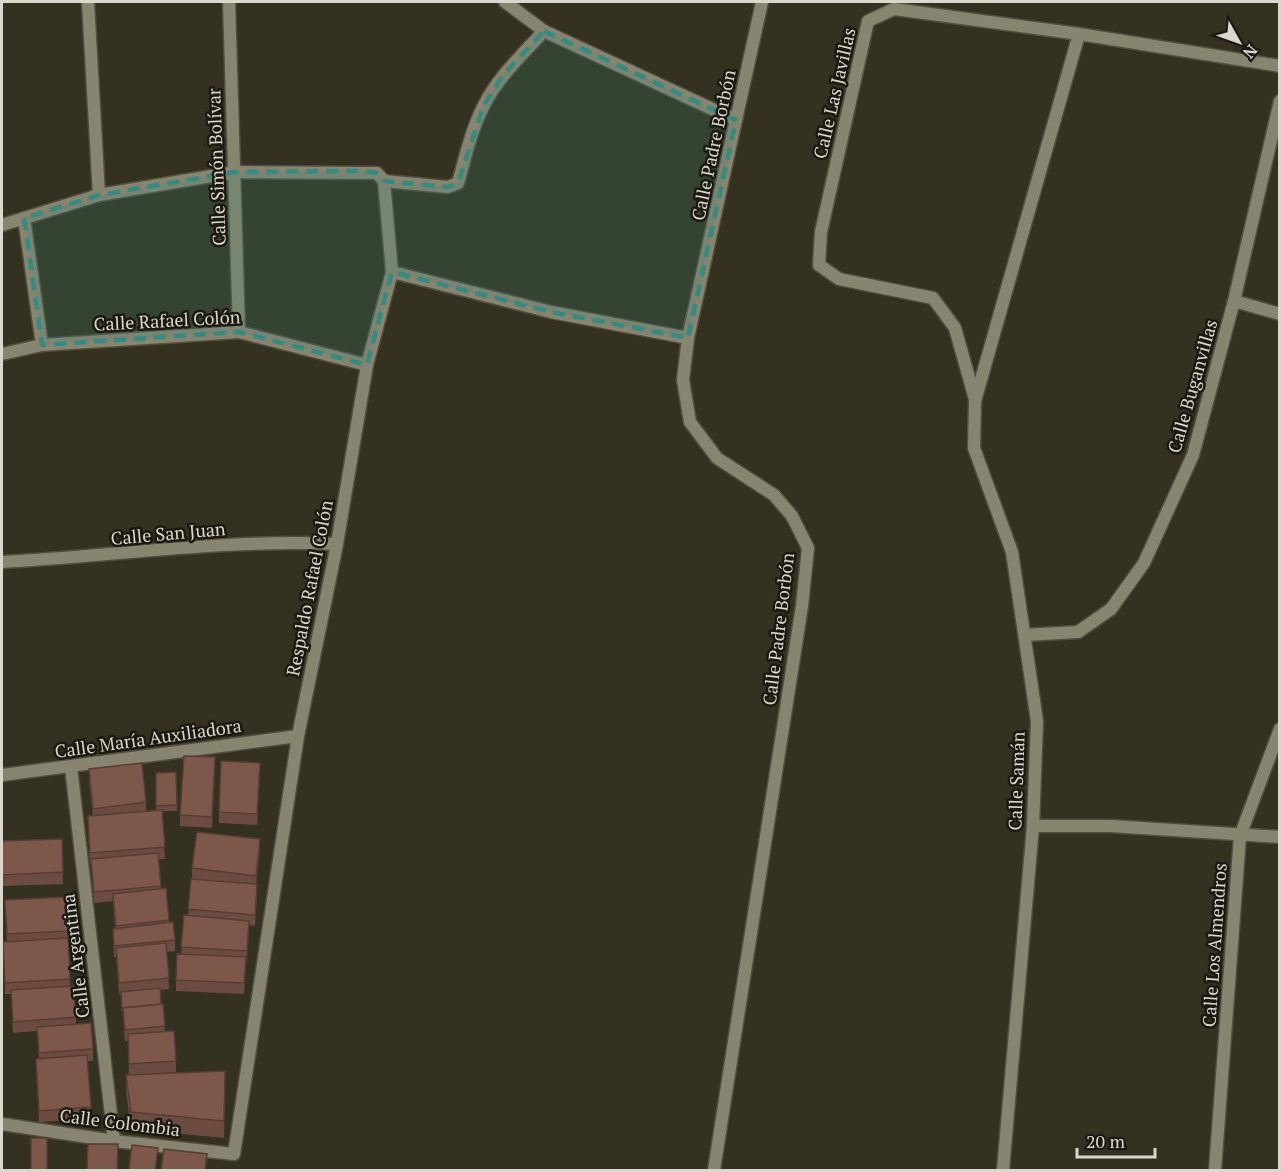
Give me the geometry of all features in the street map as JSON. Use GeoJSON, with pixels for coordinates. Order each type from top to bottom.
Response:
{"type":"FeatureCollection","features":[{"type":"Feature","properties":{"kind":"street"},"geometry":{"type":"LineString","coordinates":[[88,2],[99,195]]}},
{"type":"Feature","properties":{"kind":"street","name":"Calle Simón Bolívar"},"geometry":{"type":"LineString","coordinates":[[229,2],[239,332]]}},
{"type":"Feature","properties":{"kind":"street"},"geometry":{"type":"LineString","coordinates":[[505,2],[544,31],[736,120]]}},
{"type":"Feature","properties":{"kind":"street","name":"Calle Padre Borbón"},"geometry":{"type":"LineString","coordinates":[[714,1170],[802,606],[808,548],[792,516],[774,495],[717,458],[690,422],[683,380],[688,338],[762,2]]}},
{"type":"Feature","properties":{"kind":"street","name":"Calle Las Javillas"},"geometry":{"type":"LineString","coordinates":[[975,401],[956,328],[933,298],[839,279],[819,265],[821,232],[868,21],[894,9],[1079,34],[1280,66]]}},
{"type":"Feature","properties":{"kind":"street"},"geometry":{"type":"LineString","coordinates":[[2,225],[99,195],[235,172],[362,171],[377,173],[384,181],[448,187],[458,183],[468,146],[483,107],[503,75],[544,31]]}},
{"type":"Feature","properties":{"kind":"street"},"geometry":{"type":"LineString","coordinates":[[975,401],[1079,34]]}},
{"type":"Feature","properties":{"kind":"street","name":"Calle Buganvillas"},"geometry":{"type":"LineString","coordinates":[[1025,635],[1078,632],[1111,609],[1144,563],[1193,455],[1234,301],[1280,101]]}},
{"type":"Feature","properties":{"kind":"street","name":"Respaldo Rafael Colón"},"geometry":{"type":"LineString","coordinates":[[234,1154],[298,736],[337,544],[368,365],[392,272],[384,181]]}},
{"type":"Feature","properties":{"kind":"street"},"geometry":{"type":"LineString","coordinates":[[24,218],[42,345]]}},
{"type":"Feature","properties":{"kind":"street"},"geometry":{"type":"LineString","coordinates":[[392,272],[551,312],[688,338]]}},
{"type":"Feature","properties":{"kind":"street"},"geometry":{"type":"LineString","coordinates":[[1234,301],[1280,314]]}},
{"type":"Feature","properties":{"kind":"street","name":"Calle Rafael Colón"},"geometry":{"type":"LineString","coordinates":[[2,354],[42,345],[239,332],[368,365]]}},
{"type":"Feature","properties":{"kind":"street","name":"Calle Samán"},"geometry":{"type":"LineString","coordinates":[[975,401],[974,448],[1012,552],[1037,721],[1033,825],[1003,1170]]}},
{"type":"Feature","properties":{"kind":"street","name":"Calle San Juan"},"geometry":{"type":"LineString","coordinates":[[2,562],[105,556],[275,541],[337,544]]}},
{"type":"Feature","properties":{"kind":"street","name":"Calle Los Almendros"},"geometry":{"type":"LineString","coordinates":[[1215,1170],[1240,836],[1280,729]]}},
{"type":"Feature","properties":{"kind":"street","name":"Calle María Auxiliadora"},"geometry":{"type":"LineString","coordinates":[[2,775],[298,736]]}},
{"type":"Feature","properties":{"kind":"street","name":"Calle Argentina"},"geometry":{"type":"LineString","coordinates":[[71,767],[114,1141]]}},
{"type":"Feature","properties":{"kind":"street"},"geometry":{"type":"LineString","coordinates":[[1033,825],[1111,826],[1280,837]]}},
{"type":"Feature","properties":{"kind":"street","name":"Calle Colombia"},"geometry":{"type":"LineString","coordinates":[[2,1124],[114,1141],[234,1154]]}},
{"type":"Feature","properties":{"kind":"highlighted area"},"geometry":{"type":"Polygon","coordinates":[[[544,31],[736,120],[688,338],[551,312],[392,272],[367,365],[239,332],[42,345],[24,218],[99,195],[235,172],[362,171],[377,173],[384,181],[448,187],[458,183],[483,107],[503,75],[544,31]]]}},
{"type":"Feature","properties":{"kind":"building"},"geometry":{"type":"Polygon","coordinates":[[[184,756],[215,757],[212,817],[180,815],[184,756]]]}},
{"type":"Feature","properties":{"kind":"building"},"geometry":{"type":"Polygon","coordinates":[[[221,761],[260,763],[257,814],[219,812],[221,761]]]}},
{"type":"Feature","properties":{"kind":"building"},"geometry":{"type":"Polygon","coordinates":[[[142,763],[146,802],[93,809],[89,769],[142,763]]]}},
{"type":"Feature","properties":{"kind":"building"},"geometry":{"type":"Polygon","coordinates":[[[176,772],[177,805],[156,806],[156,773],[176,772]]]}},
{"type":"Feature","properties":{"kind":"building"},"geometry":{"type":"Polygon","coordinates":[[[162,810],[165,847],[90,853],[88,816],[162,810]]]}},
{"type":"Feature","properties":{"kind":"building"},"geometry":{"type":"Polygon","coordinates":[[[197,832],[260,839],[256,876],[192,868],[197,832]]]}},
{"type":"Feature","properties":{"kind":"building"},"geometry":{"type":"Polygon","coordinates":[[[62,839],[63,872],[2,875],[2,841],[62,839]]]}},
{"type":"Feature","properties":{"kind":"building"},"geometry":{"type":"Polygon","coordinates":[[[158,853],[161,886],[94,892],[91,859],[158,853]]]}},
{"type":"Feature","properties":{"kind":"building"},"geometry":{"type":"Polygon","coordinates":[[[191,879],[257,884],[255,915],[188,909],[191,879]]]}},
{"type":"Feature","properties":{"kind":"building"},"geometry":{"type":"Polygon","coordinates":[[[166,888],[169,920],[116,926],[113,894],[166,888]]]}},
{"type":"Feature","properties":{"kind":"building"},"geometry":{"type":"Polygon","coordinates":[[[66,897],[68,931],[7,934],[5,900],[66,897]]]}},
{"type":"Feature","properties":{"kind":"building"},"geometry":{"type":"Polygon","coordinates":[[[184,915],[249,921],[247,951],[181,947],[184,915]]]}},
{"type":"Feature","properties":{"kind":"building"},"geometry":{"type":"Polygon","coordinates":[[[173,922],[175,940],[114,946],[113,929],[173,922]]]}},
{"type":"Feature","properties":{"kind":"building"},"geometry":{"type":"Polygon","coordinates":[[[68,938],[70,979],[5,983],[3,942],[68,938]]]}},
{"type":"Feature","properties":{"kind":"building"},"geometry":{"type":"Polygon","coordinates":[[[166,943],[169,978],[119,983],[116,948],[166,943]]]}},
{"type":"Feature","properties":{"kind":"building"},"geometry":{"type":"Polygon","coordinates":[[[177,954],[246,957],[244,983],[176,980],[177,954]]]}},
{"type":"Feature","properties":{"kind":"building"},"geometry":{"type":"Polygon","coordinates":[[[73,986],[76,1017],[13,1022],[11,990],[73,986]]]}},
{"type":"Feature","properties":{"kind":"building"},"geometry":{"type":"Polygon","coordinates":[[[160,988],[161,1004],[123,1008],[122,1010],[121,992],[160,988]]]}},
{"type":"Feature","properties":{"kind":"building"},"geometry":{"type":"Polygon","coordinates":[[[163,1004],[165,1026],[125,1030],[123,1008],[163,1004]]]}},
{"type":"Feature","properties":{"kind":"building"},"geometry":{"type":"Polygon","coordinates":[[[91,1023],[93,1049],[39,1053],[37,1027],[91,1023]]]}},
{"type":"Feature","properties":{"kind":"building"},"geometry":{"type":"Polygon","coordinates":[[[174,1031],[176,1061],[129,1064],[128,1034],[174,1031]]]}},
{"type":"Feature","properties":{"kind":"building"},"geometry":{"type":"Polygon","coordinates":[[[87,1055],[91,1107],[39,1111],[36,1059],[87,1055]]]}},
{"type":"Feature","properties":{"kind":"building"},"geometry":{"type":"Polygon","coordinates":[[[225,1071],[224,1121],[131,1112],[126,1075],[225,1071]]]}},
{"type":"Feature","properties":{"kind":"building"},"geometry":{"type":"Polygon","coordinates":[[[31,1138],[47,1138],[47,1170],[31,1170],[31,1138]]]}},
{"type":"Feature","properties":{"kind":"building"},"geometry":{"type":"Polygon","coordinates":[[[88,1144],[118,1144],[117,1170],[87,1170],[88,1144]]]}},
{"type":"Feature","properties":{"kind":"building"},"geometry":{"type":"Polygon","coordinates":[[[132,1145],[158,1148],[155,1170],[129,1170],[132,1145]]]}},
{"type":"Feature","properties":{"kind":"building"},"geometry":{"type":"Polygon","coordinates":[[[164,1149],[207,1154],[205,1170],[161,1170],[164,1149]]]}}]}
